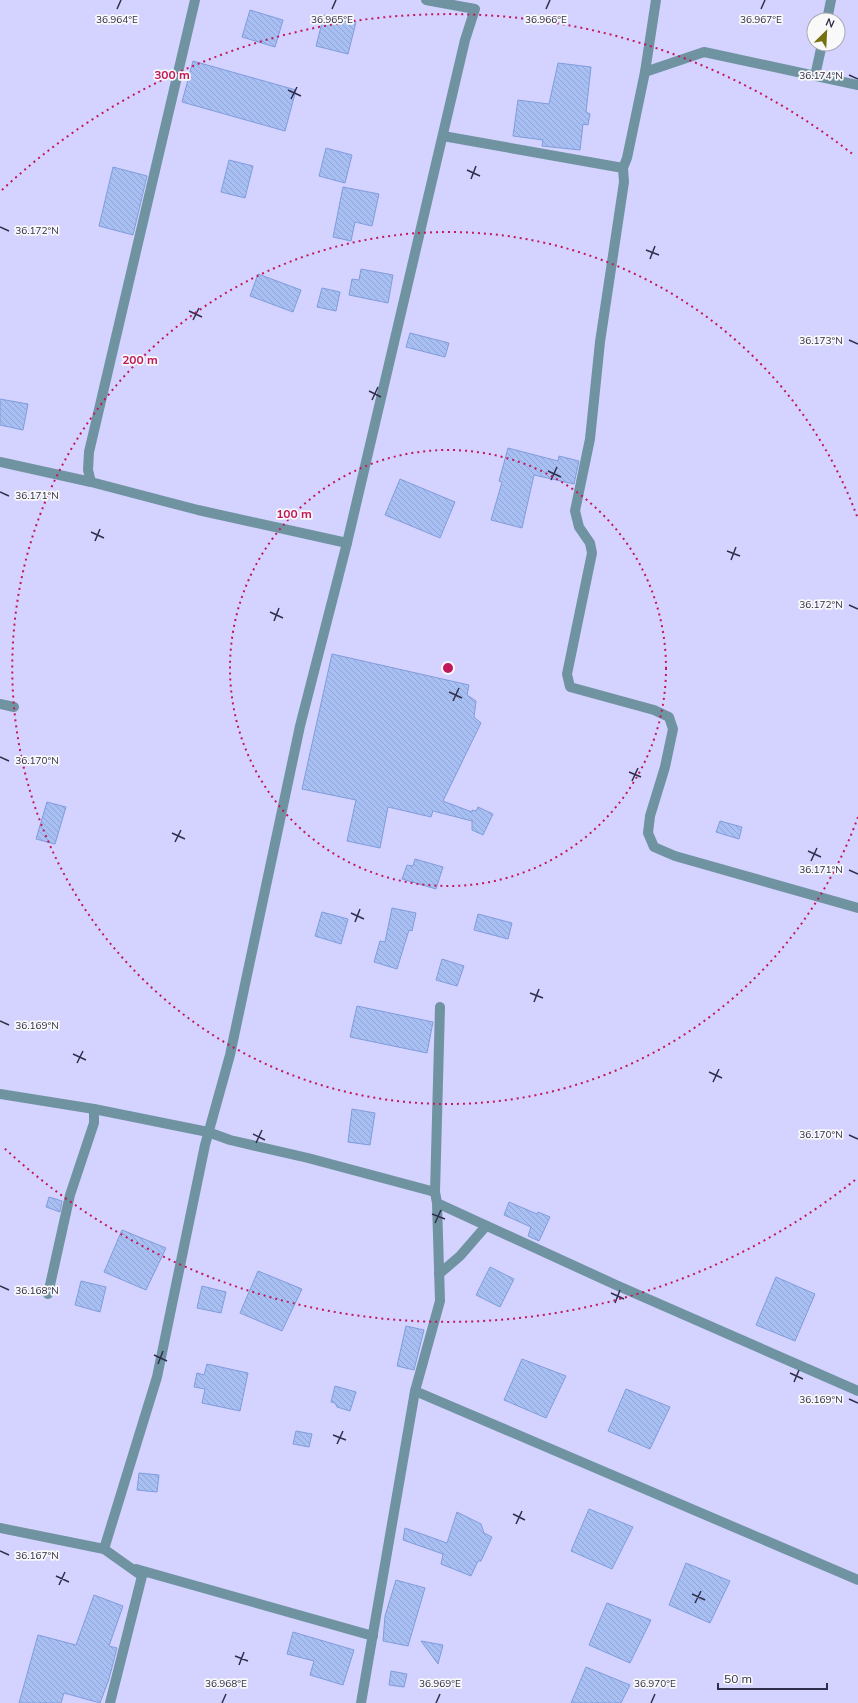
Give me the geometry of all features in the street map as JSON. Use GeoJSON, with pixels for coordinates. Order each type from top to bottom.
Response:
{"type":"FeatureCollection","features":[{"type":"Feature","properties":{"kind":"street"},"geometry":{"type":"LineString","coordinates":[[91,482],[88,470],[89,452],[195,0]]}},
{"type":"Feature","properties":{"kind":"street"},"geometry":{"type":"LineString","coordinates":[[104,1549],[157,1377],[208,1132],[230,1055],[300,726],[347,543],[465,40],[476,5],[426,0]]}},
{"type":"Feature","properties":{"kind":"street"},"geometry":{"type":"LineString","coordinates":[[656,0],[645,72],[628,158],[623,168],[624,182],[600,342],[590,439],[575,511],[579,526],[590,543],[592,553],[567,674],[570,687],[654,710],[669,717],[673,729],[665,767],[650,816],[648,833],[654,847],[675,856],[858,908]]}},
{"type":"Feature","properties":{"kind":"street"},"geometry":{"type":"LineString","coordinates":[[829,12],[831,0]]}},
{"type":"Feature","properties":{"kind":"street"},"geometry":{"type":"LineString","coordinates":[[645,72],[704,52],[858,85]]}},
{"type":"Feature","properties":{"kind":"street"},"geometry":{"type":"LineString","coordinates":[[815,76],[820,52]]}},
{"type":"Feature","properties":{"kind":"street"},"geometry":{"type":"LineString","coordinates":[[443,136],[623,168]]}},
{"type":"Feature","properties":{"kind":"street"},"geometry":{"type":"LineString","coordinates":[[0,462],[91,482],[198,510],[347,543]]}},
{"type":"Feature","properties":{"kind":"street"},"geometry":{"type":"LineString","coordinates":[[0,704],[14,707]]}},
{"type":"Feature","properties":{"kind":"street"},"geometry":{"type":"LineString","coordinates":[[361,1703],[415,1391],[440,1301],[437,1203],[435,1192],[440,1007]]}},
{"type":"Feature","properties":{"kind":"street"},"geometry":{"type":"LineString","coordinates":[[0,1094],[94,1109],[208,1132],[230,1140],[308,1158],[435,1192]]}},
{"type":"Feature","properties":{"kind":"street"},"geometry":{"type":"LineString","coordinates":[[48,1294],[70,1195],[94,1123],[94,1109]]}},
{"type":"Feature","properties":{"kind":"street"},"geometry":{"type":"LineString","coordinates":[[437,1203],[565,1263],[589,1271],[616,1285],[858,1391]]}},
{"type":"Feature","properties":{"kind":"street"},"geometry":{"type":"LineString","coordinates":[[439,1274],[460,1256],[486,1226]]}},
{"type":"Feature","properties":{"kind":"street"},"geometry":{"type":"LineString","coordinates":[[415,1391],[858,1580]]}},
{"type":"Feature","properties":{"kind":"street"},"geometry":{"type":"LineString","coordinates":[[0,1528],[104,1549],[135,1569],[142,1576],[110,1703]]}},
{"type":"Feature","properties":{"kind":"street"},"geometry":{"type":"LineString","coordinates":[[135,1569],[373,1636]]}},
{"type":"Feature","properties":{"kind":"building"},"geometry":{"type":"Polygon","coordinates":[[[250,10],[283,20],[275,47],[242,37],[250,10]]]}},
{"type":"Feature","properties":{"kind":"building"},"geometry":{"type":"Polygon","coordinates":[[[324,15],[356,22],[348,54],[316,46],[324,15]]]}},
{"type":"Feature","properties":{"kind":"building"},"geometry":{"type":"Polygon","coordinates":[[[193,61],[296,90],[285,131],[182,102],[193,61]]]}},
{"type":"Feature","properties":{"kind":"building"},"geometry":{"type":"Polygon","coordinates":[[[558,63],[591,67],[586,112],[590,114],[588,125],[583,124],[580,150],[542,146],[543,140],[513,136],[518,100],[549,104],[558,63]]]}},
{"type":"Feature","properties":{"kind":"building"},"geometry":{"type":"Polygon","coordinates":[[[326,148],[352,155],[345,183],[319,176],[326,148]]]}},
{"type":"Feature","properties":{"kind":"building"},"geometry":{"type":"Polygon","coordinates":[[[229,160],[253,166],[245,198],[221,192],[229,160]]]}},
{"type":"Feature","properties":{"kind":"building"},"geometry":{"type":"Polygon","coordinates":[[[113,167],[147,176],[133,235],[99,226],[113,167]]]}},
{"type":"Feature","properties":{"kind":"building"},"geometry":{"type":"Polygon","coordinates":[[[343,187],[379,194],[372,226],[355,222],[351,241],[333,237],[343,187]]]}},
{"type":"Feature","properties":{"kind":"building"},"geometry":{"type":"Polygon","coordinates":[[[361,269],[393,275],[388,303],[349,295],[352,279],[359,280],[361,269]]]}},
{"type":"Feature","properties":{"kind":"building"},"geometry":{"type":"Polygon","coordinates":[[[258,274],[301,290],[293,312],[250,296],[258,274]]]}},
{"type":"Feature","properties":{"kind":"building"},"geometry":{"type":"Polygon","coordinates":[[[322,288],[340,292],[336,311],[317,307],[322,288]]]}},
{"type":"Feature","properties":{"kind":"building"},"geometry":{"type":"Polygon","coordinates":[[[410,333],[449,343],[445,357],[406,347],[410,333]]]}},
{"type":"Feature","properties":{"kind":"building"},"geometry":{"type":"Polygon","coordinates":[[[0,399],[28,404],[23,430],[0,425],[0,399]]]}},
{"type":"Feature","properties":{"kind":"building"},"geometry":{"type":"Polygon","coordinates":[[[508,448],[558,461],[559,456],[579,461],[574,484],[534,475],[522,528],[491,520],[502,482],[499,481],[508,448]]]}},
{"type":"Feature","properties":{"kind":"building"},"geometry":{"type":"Polygon","coordinates":[[[400,479],[455,502],[440,538],[385,515],[400,479]]]}},
{"type":"Feature","properties":{"kind":"building"},"geometry":{"type":"Polygon","coordinates":[[[332,654],[469,685],[467,695],[476,701],[474,717],[481,723],[443,801],[472,812],[472,810],[476,811],[478,807],[493,814],[483,835],[472,830],[472,821],[433,811],[431,817],[388,807],[380,848],[347,841],[356,800],[302,789],[332,654]]]}},
{"type":"Feature","properties":{"kind":"building"},"geometry":{"type":"Polygon","coordinates":[[[47,802],[66,807],[55,844],[36,839],[47,802]]]}},
{"type":"Feature","properties":{"kind":"building"},"geometry":{"type":"Polygon","coordinates":[[[720,821],[742,827],[739,839],[716,832],[720,821]]]}},
{"type":"Feature","properties":{"kind":"building"},"geometry":{"type":"Polygon","coordinates":[[[415,859],[443,867],[436,889],[402,879],[407,865],[413,866],[415,859]]]}},
{"type":"Feature","properties":{"kind":"building"},"geometry":{"type":"Polygon","coordinates":[[[392,908],[416,913],[412,931],[409,930],[397,969],[374,962],[380,941],[385,942],[392,908]]]}},
{"type":"Feature","properties":{"kind":"building"},"geometry":{"type":"Polygon","coordinates":[[[322,912],[348,919],[341,944],[315,936],[322,912]]]}},
{"type":"Feature","properties":{"kind":"building"},"geometry":{"type":"Polygon","coordinates":[[[478,914],[512,923],[508,939],[474,930],[478,914]]]}},
{"type":"Feature","properties":{"kind":"building"},"geometry":{"type":"Polygon","coordinates":[[[442,959],[464,966],[457,986],[436,980],[442,959]]]}},
{"type":"Feature","properties":{"kind":"building"},"geometry":{"type":"Polygon","coordinates":[[[357,1006],[433,1022],[427,1053],[350,1037],[357,1006]]]}},
{"type":"Feature","properties":{"kind":"building"},"geometry":{"type":"Polygon","coordinates":[[[352,1109],[375,1113],[370,1145],[348,1142],[352,1109]]]}},
{"type":"Feature","properties":{"kind":"building"},"geometry":{"type":"Polygon","coordinates":[[[49,1197],[62,1201],[60,1212],[46,1207],[49,1197]]]}},
{"type":"Feature","properties":{"kind":"building"},"geometry":{"type":"Polygon","coordinates":[[[509,1202],[537,1214],[538,1212],[550,1217],[539,1241],[528,1236],[531,1227],[504,1215],[509,1202]]]}},
{"type":"Feature","properties":{"kind":"building"},"geometry":{"type":"Polygon","coordinates":[[[122,1230],[166,1248],[146,1290],[104,1272],[122,1230]]]}},
{"type":"Feature","properties":{"kind":"building"},"geometry":{"type":"Polygon","coordinates":[[[490,1267],[514,1279],[500,1307],[476,1295],[490,1267]]]}},
{"type":"Feature","properties":{"kind":"building"},"geometry":{"type":"Polygon","coordinates":[[[258,1271],[302,1289],[282,1331],[240,1313],[258,1271]]]}},
{"type":"Feature","properties":{"kind":"building"},"geometry":{"type":"Polygon","coordinates":[[[776,1277],[815,1294],[795,1341],[756,1325],[776,1277]]]}},
{"type":"Feature","properties":{"kind":"building"},"geometry":{"type":"Polygon","coordinates":[[[81,1281],[106,1287],[100,1312],[75,1305],[81,1281]]]}},
{"type":"Feature","properties":{"kind":"building"},"geometry":{"type":"Polygon","coordinates":[[[202,1286],[226,1292],[221,1313],[197,1308],[202,1286]]]}},
{"type":"Feature","properties":{"kind":"building"},"geometry":{"type":"Polygon","coordinates":[[[406,1326],[424,1330],[414,1370],[397,1366],[406,1326]]]}},
{"type":"Feature","properties":{"kind":"building"},"geometry":{"type":"Polygon","coordinates":[[[522,1359],[566,1376],[546,1418],[504,1400],[522,1359]]]}},
{"type":"Feature","properties":{"kind":"building"},"geometry":{"type":"Polygon","coordinates":[[[207,1364],[248,1373],[240,1411],[202,1403],[205,1389],[194,1387],[197,1373],[204,1375],[207,1364]]]}},
{"type":"Feature","properties":{"kind":"building"},"geometry":{"type":"Polygon","coordinates":[[[335,1386],[356,1392],[350,1411],[337,1407],[335,1403],[331,1402],[335,1386]]]}},
{"type":"Feature","properties":{"kind":"building"},"geometry":{"type":"Polygon","coordinates":[[[626,1389],[670,1407],[650,1449],[608,1431],[626,1389]]]}},
{"type":"Feature","properties":{"kind":"building"},"geometry":{"type":"Polygon","coordinates":[[[296,1431],[312,1434],[309,1447],[293,1444],[296,1431]]]}},
{"type":"Feature","properties":{"kind":"building"},"geometry":{"type":"Polygon","coordinates":[[[139,1473],[159,1475],[157,1492],[137,1490],[139,1473]]]}},
{"type":"Feature","properties":{"kind":"building"},"geometry":{"type":"Polygon","coordinates":[[[589,1509],[633,1527],[612,1569],[571,1551],[589,1509]]]}},
{"type":"Feature","properties":{"kind":"building"},"geometry":{"type":"Polygon","coordinates":[[[457,1512],[481,1524],[484,1533],[492,1537],[481,1561],[478,1561],[471,1576],[441,1564],[443,1554],[403,1540],[405,1528],[447,1543],[457,1512]]]}},
{"type":"Feature","properties":{"kind":"building"},"geometry":{"type":"Polygon","coordinates":[[[686,1563],[730,1581],[710,1623],[669,1605],[686,1563]]]}},
{"type":"Feature","properties":{"kind":"building"},"geometry":{"type":"Polygon","coordinates":[[[396,1580],[425,1588],[408,1646],[383,1641],[385,1616],[396,1580]]]}},
{"type":"Feature","properties":{"kind":"building"},"geometry":{"type":"Polygon","coordinates":[[[94,1595],[123,1606],[109,1646],[117,1648],[109,1679],[100,1703],[64,1693],[61,1703],[19,1703],[38,1635],[76,1645],[94,1595]]]}},
{"type":"Feature","properties":{"kind":"building"},"geometry":{"type":"Polygon","coordinates":[[[607,1603],[651,1620],[630,1663],[589,1645],[607,1603]]]}},
{"type":"Feature","properties":{"kind":"building"},"geometry":{"type":"Polygon","coordinates":[[[293,1632],[354,1650],[343,1685],[310,1675],[314,1661],[287,1654],[293,1632]]]}},
{"type":"Feature","properties":{"kind":"building"},"geometry":{"type":"Polygon","coordinates":[[[421,1641],[443,1645],[438,1664],[421,1641]]]}},
{"type":"Feature","properties":{"kind":"building"},"geometry":{"type":"Polygon","coordinates":[[[586,1667],[630,1685],[621,1703],[571,1703],[586,1667]]]}},
{"type":"Feature","properties":{"kind":"building"},"geometry":{"type":"Polygon","coordinates":[[[391,1671],[407,1674],[404,1687],[389,1685],[391,1671]]]}}]}
